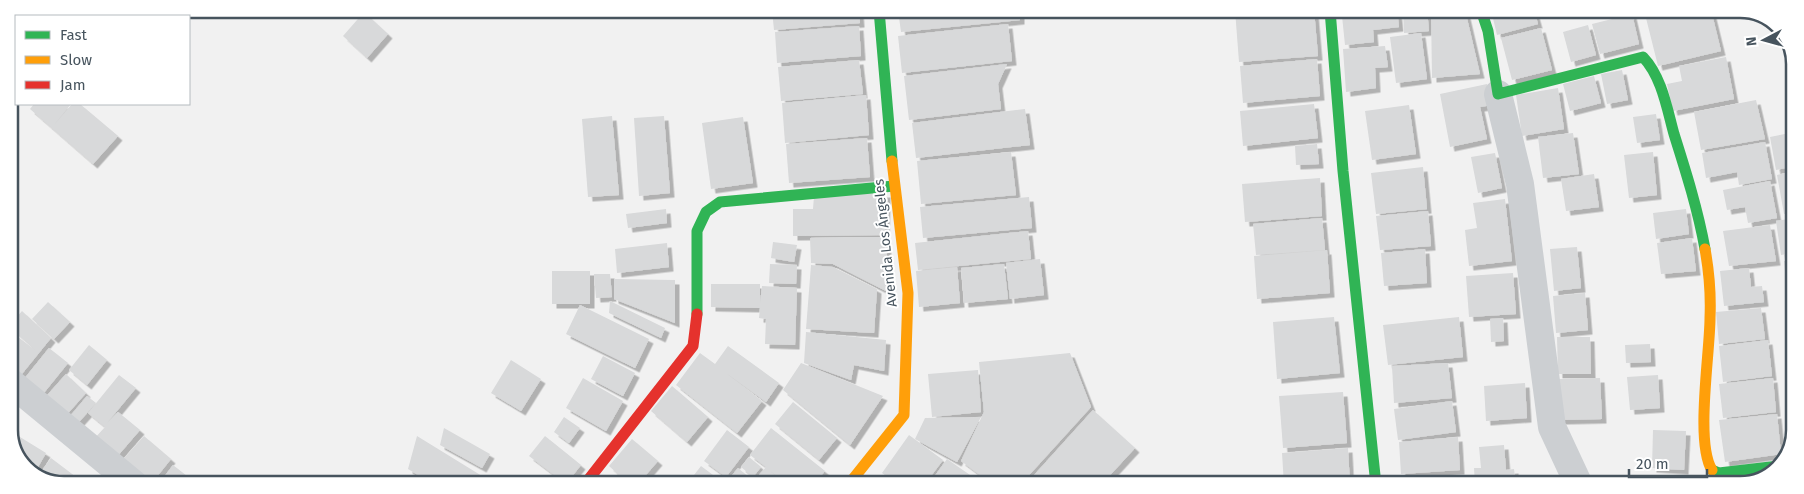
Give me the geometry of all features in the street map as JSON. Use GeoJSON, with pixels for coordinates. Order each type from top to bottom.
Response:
{"type":"FeatureCollection","features":[{"type":"Feature","properties":{"kind":"street","name":"Avenida Los Ángeles"},"geometry":{"type":"LineString","coordinates":[[860,477],[904,415],[908,294],[894,186],[880,18]]}},
{"type":"Feature","properties":{"kind":"street"},"geometry":{"type":"LineString","coordinates":[[1331,18],[1343,171],[1375,477]]}},
{"type":"Feature","properties":{"kind":"street"},"geometry":{"type":"LineString","coordinates":[[1484,18],[1488,31],[1498,94],[1520,184],[1552,427],[1575,477]]}},
{"type":"Feature","properties":{"kind":"street"},"geometry":{"type":"LineString","coordinates":[[1498,94],[1639,56],[1646,60],[1665,103],[1696,202],[1708,268],[1710,306],[1707,462],[1713,472],[1719,473],[1769,467]]}},
{"type":"Feature","properties":{"kind":"street"},"geometry":{"type":"LineString","coordinates":[[590,477],[693,346],[698,302],[698,230],[706,212],[720,202],[737,199],[894,186]]}},
{"type":"Feature","properties":{"kind":"street"},"geometry":{"type":"LineString","coordinates":[[18,388],[126,477]]}},
{"type":"Feature","properties":{"kind":"building"},"geometry":{"type":"Polygon","coordinates":[[[359,18],[371,18],[388,34],[367,58],[343,36],[359,18]]]}},
{"type":"Feature","properties":{"kind":"building"},"geometry":{"type":"Polygon","coordinates":[[[773,18],[860,18],[860,23],[774,30],[773,18]]]}},
{"type":"Feature","properties":{"kind":"building"},"geometry":{"type":"Polygon","coordinates":[[[899,18],[1020,18],[1020,20],[901,32],[899,18]]]}},
{"type":"Feature","properties":{"kind":"building"},"geometry":{"type":"Polygon","coordinates":[[[1236,18],[1315,18],[1318,56],[1239,62],[1236,18]]]}},
{"type":"Feature","properties":{"kind":"building"},"geometry":{"type":"Polygon","coordinates":[[[1342,18],[1398,18],[1399,27],[1373,30],[1374,42],[1345,45],[1342,18]]]}},
{"type":"Feature","properties":{"kind":"building"},"geometry":{"type":"Polygon","coordinates":[[[1403,18],[1428,18],[1429,31],[1404,33],[1403,18]]]}},
{"type":"Feature","properties":{"kind":"building"},"geometry":{"type":"Polygon","coordinates":[[[1431,18],[1467,18],[1480,74],[1432,78],[1431,18]]]}},
{"type":"Feature","properties":{"kind":"building"},"geometry":{"type":"Polygon","coordinates":[[[1493,18],[1536,18],[1538,24],[1497,35],[1493,18]]]}},
{"type":"Feature","properties":{"kind":"building"},"geometry":{"type":"Polygon","coordinates":[[[1616,18],[1633,18],[1639,44],[1600,54],[1592,24],[1616,18]]]}},
{"type":"Feature","properties":{"kind":"building"},"geometry":{"type":"Polygon","coordinates":[[[1646,18],[1713,18],[1721,51],[1658,66],[1646,18]]]}},
{"type":"Feature","properties":{"kind":"building"},"geometry":{"type":"Polygon","coordinates":[[[1008,24],[1012,61],[902,73],[898,36],[1008,24]]]}},
{"type":"Feature","properties":{"kind":"building"},"geometry":{"type":"Polygon","coordinates":[[[1588,25],[1596,55],[1571,62],[1563,32],[1588,25]]]}},
{"type":"Feature","properties":{"kind":"building"},"geometry":{"type":"Polygon","coordinates":[[[859,26],[861,56],[777,63],[775,32],[859,26]]]}},
{"type":"Feature","properties":{"kind":"building"},"geometry":{"type":"Polygon","coordinates":[[[1541,28],[1552,70],[1512,80],[1501,38],[1541,28]]]}},
{"type":"Feature","properties":{"kind":"building"},"geometry":{"type":"Polygon","coordinates":[[[1421,33],[1427,79],[1396,83],[1390,37],[1421,33]]]}},
{"type":"Feature","properties":{"kind":"building"},"geometry":{"type":"Polygon","coordinates":[[[1385,46],[1388,67],[1375,68],[1376,88],[1346,92],[1343,49],[1385,46]]]}},
{"type":"Feature","properties":{"kind":"building"},"geometry":{"type":"Polygon","coordinates":[[[1726,57],[1734,99],[1673,111],[1667,84],[1682,81],[1679,66],[1726,57]]]}},
{"type":"Feature","properties":{"kind":"building"},"geometry":{"type":"Polygon","coordinates":[[[1317,59],[1320,96],[1243,103],[1240,66],[1317,59]]]}},
{"type":"Feature","properties":{"kind":"building"},"geometry":{"type":"Polygon","coordinates":[[[859,60],[863,94],[781,101],[778,67],[859,60]]]}},
{"type":"Feature","properties":{"kind":"building"},"geometry":{"type":"Polygon","coordinates":[[[1007,64],[998,84],[1001,109],[909,120],[904,76],[1007,64]]]}},
{"type":"Feature","properties":{"kind":"building"},"geometry":{"type":"Polygon","coordinates":[[[1622,70],[1628,100],[1607,104],[1601,74],[1622,70]]]}},
{"type":"Feature","properties":{"kind":"building"},"geometry":{"type":"Polygon","coordinates":[[[1594,76],[1601,103],[1570,111],[1563,84],[1594,76]]]}},
{"type":"Feature","properties":{"kind":"building"},"geometry":{"type":"Polygon","coordinates":[[[1487,84],[1492,105],[1480,107],[1487,139],[1450,147],[1440,94],[1487,84]]]}},
{"type":"Feature","properties":{"kind":"building"},"geometry":{"type":"Polygon","coordinates":[[[1558,88],[1564,129],[1522,136],[1516,95],[1558,88]]]}},
{"type":"Feature","properties":{"kind":"building"},"geometry":{"type":"Polygon","coordinates":[[[866,95],[869,135],[785,143],[782,103],[866,95]]]}},
{"type":"Feature","properties":{"kind":"building"},"geometry":{"type":"Polygon","coordinates":[[[1756,100],[1765,139],[1701,150],[1694,112],[1756,100]]]}},
{"type":"Feature","properties":{"kind":"building"},"geometry":{"type":"Polygon","coordinates":[[[1314,104],[1318,138],[1243,146],[1240,111],[1314,104]]]}},
{"type":"Feature","properties":{"kind":"building"},"geometry":{"type":"Polygon","coordinates":[[[33,105],[70,105],[54,125],[71,105],[81,105],[118,136],[93,164],[30,109],[33,105]]]}},
{"type":"Feature","properties":{"kind":"building"},"geometry":{"type":"Polygon","coordinates":[[[1409,105],[1416,154],[1372,160],[1365,111],[1409,105]]]}},
{"type":"Feature","properties":{"kind":"building"},"geometry":{"type":"Polygon","coordinates":[[[1025,109],[1030,145],[916,158],[912,123],[1025,109]]]}},
{"type":"Feature","properties":{"kind":"building"},"geometry":{"type":"Polygon","coordinates":[[[1656,114],[1660,140],[1637,143],[1633,117],[1656,114]]]}},
{"type":"Feature","properties":{"kind":"building"},"geometry":{"type":"Polygon","coordinates":[[[612,116],[619,195],[588,197],[582,119],[612,116]]]}},
{"type":"Feature","properties":{"kind":"building"},"geometry":{"type":"Polygon","coordinates":[[[664,116],[670,193],[639,196],[634,118],[664,116]]]}},
{"type":"Feature","properties":{"kind":"building"},"geometry":{"type":"Polygon","coordinates":[[[743,117],[753,183],[711,189],[702,123],[743,117]]]}},
{"type":"Feature","properties":{"kind":"building"},"geometry":{"type":"Polygon","coordinates":[[[1573,133],[1579,174],[1543,178],[1538,137],[1573,133]]]}},
{"type":"Feature","properties":{"kind":"building"},"geometry":{"type":"Polygon","coordinates":[[[1786,134],[1786,168],[1776,170],[1770,137],[1786,134]]]}},
{"type":"Feature","properties":{"kind":"building"},"geometry":{"type":"Polygon","coordinates":[[[867,138],[870,177],[789,183],[786,144],[867,138]]]}},
{"type":"Feature","properties":{"kind":"building"},"geometry":{"type":"Polygon","coordinates":[[[1765,142],[1772,179],[1739,185],[1737,172],[1706,178],[1702,153],[1765,142]]]}},
{"type":"Feature","properties":{"kind":"building"},"geometry":{"type":"Polygon","coordinates":[[[1317,144],[1319,164],[1296,165],[1295,146],[1317,144]]]}},
{"type":"Feature","properties":{"kind":"building"},"geometry":{"type":"Polygon","coordinates":[[[1011,152],[1016,195],[921,204],[917,161],[1011,152]]]}},
{"type":"Feature","properties":{"kind":"building"},"geometry":{"type":"Polygon","coordinates":[[[1653,152],[1657,195],[1629,198],[1624,155],[1653,152]]]}},
{"type":"Feature","properties":{"kind":"building"},"geometry":{"type":"Polygon","coordinates":[[[1495,153],[1502,188],[1478,193],[1471,157],[1495,153]]]}},
{"type":"Feature","properties":{"kind":"building"},"geometry":{"type":"Polygon","coordinates":[[[1423,167],[1427,209],[1376,214],[1371,173],[1423,167]]]}},
{"type":"Feature","properties":{"kind":"building"},"geometry":{"type":"Polygon","coordinates":[[[1786,173],[1786,214],[1784,214],[1777,175],[1786,173]]]}},
{"type":"Feature","properties":{"kind":"building"},"geometry":{"type":"Polygon","coordinates":[[[1594,174],[1599,207],[1566,211],[1561,179],[1594,174]]]}},
{"type":"Feature","properties":{"kind":"building"},"geometry":{"type":"Polygon","coordinates":[[[1320,178],[1322,216],[1245,222],[1242,184],[1320,178]]]}},
{"type":"Feature","properties":{"kind":"building"},"geometry":{"type":"Polygon","coordinates":[[[1770,181],[1777,218],[1748,223],[1745,207],[1727,210],[1723,190],[1770,181]]]}},
{"type":"Feature","properties":{"kind":"building"},"geometry":{"type":"Polygon","coordinates":[[[886,193],[885,235],[793,236],[793,209],[813,209],[814,196],[886,193]]]}},
{"type":"Feature","properties":{"kind":"building"},"geometry":{"type":"Polygon","coordinates":[[[1029,197],[1032,228],[923,238],[920,207],[1029,197]]]}},
{"type":"Feature","properties":{"kind":"building"},"geometry":{"type":"Polygon","coordinates":[[[1505,199],[1512,261],[1469,266],[1465,230],[1477,228],[1473,203],[1505,199]]]}},
{"type":"Feature","properties":{"kind":"building"},"geometry":{"type":"Polygon","coordinates":[[[666,209],[667,223],[628,228],[626,214],[666,209]]]}},
{"type":"Feature","properties":{"kind":"building"},"geometry":{"type":"Polygon","coordinates":[[[1686,209],[1689,234],[1656,239],[1653,213],[1686,209]]]}},
{"type":"Feature","properties":{"kind":"building"},"geometry":{"type":"Polygon","coordinates":[[[1428,211],[1431,246],[1380,250],[1376,216],[1428,211]]]}},
{"type":"Feature","properties":{"kind":"building"},"geometry":{"type":"Polygon","coordinates":[[[1322,218],[1325,250],[1256,255],[1253,224],[1322,218]]]}},
{"type":"Feature","properties":{"kind":"building"},"geometry":{"type":"Polygon","coordinates":[[[1786,219],[1786,254],[1781,255],[1776,221],[1786,219]]]}},
{"type":"Feature","properties":{"kind":"building"},"geometry":{"type":"Polygon","coordinates":[[[1770,225],[1776,261],[1729,266],[1723,231],[1770,225]]]}},
{"type":"Feature","properties":{"kind":"building"},"geometry":{"type":"Polygon","coordinates":[[[1028,231],[1031,259],[918,270],[915,243],[1028,231]]]}},
{"type":"Feature","properties":{"kind":"building"},"geometry":{"type":"Polygon","coordinates":[[[887,237],[886,291],[833,264],[811,263],[810,238],[887,237]]]}},
{"type":"Feature","properties":{"kind":"building"},"geometry":{"type":"Polygon","coordinates":[[[1692,238],[1696,271],[1661,274],[1657,243],[1692,238]]]}},
{"type":"Feature","properties":{"kind":"building"},"geometry":{"type":"Polygon","coordinates":[[[773,242],[797,245],[794,262],[771,258],[773,242]]]}},
{"type":"Feature","properties":{"kind":"building"},"geometry":{"type":"Polygon","coordinates":[[[667,243],[669,267],[617,273],[615,249],[667,243]]]}},
{"type":"Feature","properties":{"kind":"building"},"geometry":{"type":"Polygon","coordinates":[[[1577,247],[1581,288],[1554,291],[1550,249],[1577,247]]]}},
{"type":"Feature","properties":{"kind":"building"},"geometry":{"type":"Polygon","coordinates":[[[1425,249],[1427,283],[1384,286],[1381,253],[1425,249]]]}},
{"type":"Feature","properties":{"kind":"building"},"geometry":{"type":"Polygon","coordinates":[[[1327,250],[1330,293],[1257,299],[1254,256],[1327,250]]]}},
{"type":"Feature","properties":{"kind":"building"},"geometry":{"type":"Polygon","coordinates":[[[1040,259],[1044,295],[1010,299],[1006,263],[1040,259]]]}},
{"type":"Feature","properties":{"kind":"building"},"geometry":{"type":"Polygon","coordinates":[[[1784,261],[1786,261],[1786,282],[1784,261]]]}},
{"type":"Feature","properties":{"kind":"building"},"geometry":{"type":"Polygon","coordinates":[[[770,264],[797,265],[796,284],[769,283],[770,264]]]}},
{"type":"Feature","properties":{"kind":"building"},"geometry":{"type":"Polygon","coordinates":[[[1004,264],[1008,299],[964,303],[961,268],[1004,264]]]}},
{"type":"Feature","properties":{"kind":"building"},"geometry":{"type":"Polygon","coordinates":[[[811,265],[833,267],[877,289],[874,333],[806,329],[811,265]]]}},
{"type":"Feature","properties":{"kind":"building"},"geometry":{"type":"Polygon","coordinates":[[[957,267],[960,303],[919,307],[916,271],[957,267]]]}},
{"type":"Feature","properties":{"kind":"building"},"geometry":{"type":"Polygon","coordinates":[[[1749,268],[1751,287],[1762,286],[1764,302],[1724,306],[1720,271],[1749,268]]]}},
{"type":"Feature","properties":{"kind":"building"},"geometry":{"type":"Polygon","coordinates":[[[552,271],[590,271],[590,304],[552,304],[552,271]]]}},
{"type":"Feature","properties":{"kind":"building"},"geometry":{"type":"Polygon","coordinates":[[[1513,273],[1516,314],[1469,317],[1466,276],[1513,273]]]}},
{"type":"Feature","properties":{"kind":"building"},"geometry":{"type":"Polygon","coordinates":[[[594,274],[610,274],[612,297],[596,298],[594,274]]]}},
{"type":"Feature","properties":{"kind":"building"},"geometry":{"type":"Polygon","coordinates":[[[614,279],[675,280],[675,323],[614,299],[614,279]]]}},
{"type":"Feature","properties":{"kind":"building"},"geometry":{"type":"Polygon","coordinates":[[[711,284],[760,284],[760,303],[762,286],[797,288],[795,345],[765,344],[766,319],[759,318],[760,308],[711,307],[711,284]]]}},
{"type":"Feature","properties":{"kind":"building"},"geometry":{"type":"Polygon","coordinates":[[[1585,293],[1588,330],[1556,333],[1553,296],[1585,293]]]}},
{"type":"Feature","properties":{"kind":"building"},"geometry":{"type":"Polygon","coordinates":[[[610,301],[665,328],[661,338],[609,313],[610,301]]]}},
{"type":"Feature","properties":{"kind":"building"},"geometry":{"type":"Polygon","coordinates":[[[48,302],[70,322],[54,339],[32,319],[48,302]]]}},
{"type":"Feature","properties":{"kind":"building"},"geometry":{"type":"Polygon","coordinates":[[[580,305],[649,339],[635,368],[566,334],[580,305]]]}},
{"type":"Feature","properties":{"kind":"building"},"geometry":{"type":"Polygon","coordinates":[[[1761,308],[1765,339],[1719,344],[1716,312],[1761,308]]]}},
{"type":"Feature","properties":{"kind":"building"},"geometry":{"type":"Polygon","coordinates":[[[22,311],[51,338],[18,379],[18,337],[35,350],[18,334],[18,316],[22,311]]]}},
{"type":"Feature","properties":{"kind":"building"},"geometry":{"type":"Polygon","coordinates":[[[1334,317],[1340,373],[1277,379],[1273,322],[1334,317]]]}},
{"type":"Feature","properties":{"kind":"building"},"geometry":{"type":"Polygon","coordinates":[[[1459,317],[1463,357],[1388,365],[1383,325],[1459,317]]]}},
{"type":"Feature","properties":{"kind":"building"},"geometry":{"type":"Polygon","coordinates":[[[1503,318],[1504,341],[1491,342],[1490,319],[1503,318]]]}},
{"type":"Feature","properties":{"kind":"building"},"geometry":{"type":"Polygon","coordinates":[[[806,332],[886,340],[884,371],[854,365],[851,380],[804,363],[806,332]]]}},
{"type":"Feature","properties":{"kind":"building"},"geometry":{"type":"Polygon","coordinates":[[[1557,337],[1590,337],[1591,374],[1558,374],[1557,337]]]}},
{"type":"Feature","properties":{"kind":"building"},"geometry":{"type":"Polygon","coordinates":[[[1768,340],[1772,376],[1723,382],[1719,346],[1768,340]]]}},
{"type":"Feature","properties":{"kind":"building"},"geometry":{"type":"Polygon","coordinates":[[[1650,344],[1651,362],[1626,363],[1625,345],[1650,344]]]}},
{"type":"Feature","properties":{"kind":"building"},"geometry":{"type":"Polygon","coordinates":[[[89,345],[107,360],[87,385],[69,370],[89,345]]]}},
{"type":"Feature","properties":{"kind":"building"},"geometry":{"type":"Polygon","coordinates":[[[728,346],[779,383],[766,402],[726,373],[762,401],[737,433],[676,385],[700,353],[715,364],[728,346]]]}},
{"type":"Feature","properties":{"kind":"building"},"geometry":{"type":"Polygon","coordinates":[[[49,348],[68,363],[39,399],[20,384],[49,348]]]}},
{"type":"Feature","properties":{"kind":"building"},"geometry":{"type":"Polygon","coordinates":[[[1070,353],[1091,407],[1027,477],[983,477],[961,461],[984,412],[979,362],[1070,353]]]}},
{"type":"Feature","properties":{"kind":"building"},"geometry":{"type":"Polygon","coordinates":[[[603,356],[635,373],[623,396],[591,379],[603,356]]]}},
{"type":"Feature","properties":{"kind":"building"},"geometry":{"type":"Polygon","coordinates":[[[511,360],[541,379],[521,411],[491,393],[511,360]]]}},
{"type":"Feature","properties":{"kind":"building"},"geometry":{"type":"Polygon","coordinates":[[[801,363],[883,396],[850,445],[783,390],[801,363]]]}},
{"type":"Feature","properties":{"kind":"building"},"geometry":{"type":"Polygon","coordinates":[[[1448,363],[1452,398],[1394,403],[1392,366],[1448,363]]]}},
{"type":"Feature","properties":{"kind":"building"},"geometry":{"type":"Polygon","coordinates":[[[978,370],[981,412],[932,417],[928,374],[978,370]]]}},
{"type":"Feature","properties":{"kind":"building"},"geometry":{"type":"Polygon","coordinates":[[[66,374],[86,393],[62,420],[42,401],[66,374]]]}},
{"type":"Feature","properties":{"kind":"building"},"geometry":{"type":"Polygon","coordinates":[[[119,375],[136,388],[107,423],[118,412],[140,430],[115,459],[93,440],[105,427],[88,413],[119,375]]]}},
{"type":"Feature","properties":{"kind":"building"},"geometry":{"type":"Polygon","coordinates":[[[1658,375],[1660,408],[1630,410],[1627,377],[1658,375]]]}},
{"type":"Feature","properties":{"kind":"building"},"geometry":{"type":"Polygon","coordinates":[[[583,378],[623,401],[606,431],[566,408],[583,378]]]}},
{"type":"Feature","properties":{"kind":"building"},"geometry":{"type":"Polygon","coordinates":[[[1600,378],[1602,419],[1560,420],[1559,379],[1600,378]]]}},
{"type":"Feature","properties":{"kind":"building"},"geometry":{"type":"Polygon","coordinates":[[[1773,378],[1776,412],[1723,418],[1719,384],[1773,378]]]}},
{"type":"Feature","properties":{"kind":"building"},"geometry":{"type":"Polygon","coordinates":[[[1525,383],[1527,418],[1486,421],[1484,386],[1525,383]]]}},
{"type":"Feature","properties":{"kind":"building"},"geometry":{"type":"Polygon","coordinates":[[[672,386],[708,417],[687,442],[651,411],[672,386]]]}},
{"type":"Feature","properties":{"kind":"building"},"geometry":{"type":"Polygon","coordinates":[[[1343,392],[1347,443],[1283,448],[1279,396],[1343,392]]]}},
{"type":"Feature","properties":{"kind":"building"},"geometry":{"type":"Polygon","coordinates":[[[87,396],[96,403],[79,422],[71,415],[87,396]]]}},
{"type":"Feature","properties":{"kind":"building"},"geometry":{"type":"Polygon","coordinates":[[[1452,401],[1456,432],[1398,440],[1394,409],[1452,401]]]}},
{"type":"Feature","properties":{"kind":"building"},"geometry":{"type":"Polygon","coordinates":[[[793,402],[837,438],[819,460],[775,424],[793,402]]]}},
{"type":"Feature","properties":{"kind":"building"},"geometry":{"type":"Polygon","coordinates":[[[1093,410],[1135,448],[1108,477],[1032,477],[1093,410]]]}},
{"type":"Feature","properties":{"kind":"building"},"geometry":{"type":"Polygon","coordinates":[[[1777,414],[1780,454],[1725,462],[1719,420],[1777,414]]]}},
{"type":"Feature","properties":{"kind":"building"},"geometry":{"type":"Polygon","coordinates":[[[564,417],[580,428],[569,443],[554,432],[564,417]]]}},
{"type":"Feature","properties":{"kind":"building"},"geometry":{"type":"Polygon","coordinates":[[[981,417],[957,462],[915,439],[925,418],[981,417]]]}},
{"type":"Feature","properties":{"kind":"building"},"geometry":{"type":"Polygon","coordinates":[[[444,428],[490,454],[482,468],[440,445],[444,428]]]}},
{"type":"Feature","properties":{"kind":"building"},"geometry":{"type":"Polygon","coordinates":[[[771,428],[825,471],[820,477],[778,477],[769,470],[777,477],[757,477],[766,467],[750,455],[771,428]]]}},
{"type":"Feature","properties":{"kind":"building"},"geometry":{"type":"Polygon","coordinates":[[[727,430],[749,447],[726,477],[704,461],[727,430]]]}},
{"type":"Feature","properties":{"kind":"building"},"geometry":{"type":"Polygon","coordinates":[[[1653,430],[1686,431],[1684,470],[1652,468],[1653,430]]]}},
{"type":"Feature","properties":{"kind":"building"},"geometry":{"type":"Polygon","coordinates":[[[909,435],[943,460],[930,477],[887,477],[882,473],[909,435]]]}},
{"type":"Feature","properties":{"kind":"building"},"geometry":{"type":"Polygon","coordinates":[[[144,436],[171,459],[157,477],[132,477],[118,465],[144,436]]]}},
{"type":"Feature","properties":{"kind":"building"},"geometry":{"type":"Polygon","coordinates":[[[417,436],[484,477],[421,477],[408,469],[417,436]]]}},
{"type":"Feature","properties":{"kind":"building"},"geometry":{"type":"Polygon","coordinates":[[[545,436],[581,465],[572,477],[557,477],[529,456],[545,436]]]}},
{"type":"Feature","properties":{"kind":"building"},"geometry":{"type":"Polygon","coordinates":[[[20,437],[46,453],[37,468],[25,456],[18,440],[20,437]]]}},
{"type":"Feature","properties":{"kind":"building"},"geometry":{"type":"Polygon","coordinates":[[[1458,437],[1460,470],[1401,474],[1399,442],[1458,437]]]}},
{"type":"Feature","properties":{"kind":"building"},"geometry":{"type":"Polygon","coordinates":[[[632,439],[658,461],[644,477],[621,477],[609,466],[632,439]]]}},
{"type":"Feature","properties":{"kind":"building"},"geometry":{"type":"Polygon","coordinates":[[[1504,445],[1506,470],[1514,469],[1515,477],[1475,477],[1474,468],[1481,468],[1479,447],[1504,445]]]}},
{"type":"Feature","properties":{"kind":"building"},"geometry":{"type":"Polygon","coordinates":[[[1348,448],[1350,477],[1284,477],[1282,453],[1348,448]]]}},
{"type":"Feature","properties":{"kind":"building"},"geometry":{"type":"Polygon","coordinates":[[[749,457],[761,467],[753,477],[741,467],[749,457]]]}},
{"type":"Feature","properties":{"kind":"building"},"geometry":{"type":"Polygon","coordinates":[[[51,458],[76,477],[57,476],[42,471],[51,458]]]}},
{"type":"Feature","properties":{"kind":"building"},"geometry":{"type":"Polygon","coordinates":[[[947,459],[973,477],[934,477],[947,459]]]}},
{"type":"Feature","properties":{"kind":"building"},"geometry":{"type":"Polygon","coordinates":[[[173,465],[188,477],[164,477],[173,465]]]}},
{"type":"Feature","properties":{"kind":"building"},"geometry":{"type":"Polygon","coordinates":[[[701,466],[716,477],[692,477],[701,466]]]}},
{"type":"Feature","properties":{"kind":"building"},"geometry":{"type":"Polygon","coordinates":[[[738,468],[749,477],[731,477],[738,468]]]}},
{"type":"Feature","properties":{"kind":"building"},"geometry":{"type":"Polygon","coordinates":[[[1449,475],[1449,477],[1416,477],[1449,475]]]}},
{"type":"Feature","properties":{"kind":"traffic: fast"},"geometry":{"type":"LineString","coordinates":[[880,18],[892,161]]}},
{"type":"Feature","properties":{"kind":"traffic: fast"},"geometry":{"type":"LineString","coordinates":[[1331,18],[1343,171],[1375,477]]}},
{"type":"Feature","properties":{"kind":"traffic: fast"},"geometry":{"type":"LineString","coordinates":[[1484,18],[1488,31],[1498,94],[1643,57],[1655,74],[1663,94],[1695,205],[1705,249]]}},
{"type":"Feature","properties":{"kind":"traffic: fast"},"geometry":{"type":"LineString","coordinates":[[697,314],[697,231],[706,212],[720,202],[894,186]]}},
{"type":"Feature","properties":{"kind":"traffic: fast"},"geometry":{"type":"LineString","coordinates":[[1712,470],[1719,473],[1769,467]]}},
{"type":"Feature","properties":{"kind":"traffic: slow"},"geometry":{"type":"LineString","coordinates":[[855,477],[904,415],[908,293],[892,161]]}},
{"type":"Feature","properties":{"kind":"traffic: slow"},"geometry":{"type":"LineString","coordinates":[[1705,249],[1708,266],[1710,309],[1704,419],[1707,457],[1712,470]]}},
{"type":"Feature","properties":{"kind":"traffic: jam"},"geometry":{"type":"LineString","coordinates":[[590,477],[693,346],[697,314]]}}]}
